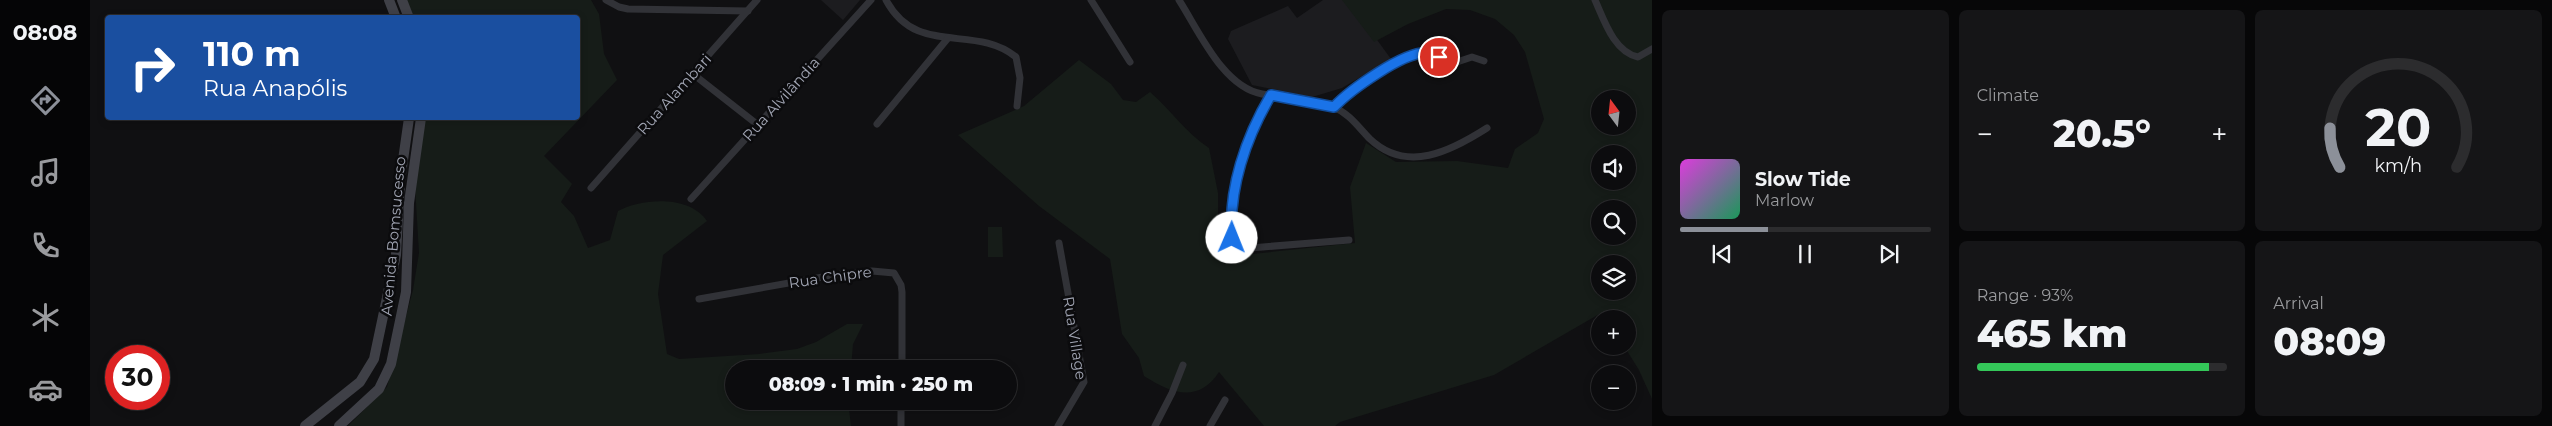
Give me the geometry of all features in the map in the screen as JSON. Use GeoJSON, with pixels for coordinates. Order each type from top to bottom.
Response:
{"type":"FeatureCollection","features":[{"type":"Feature","properties":{"kind":"street"},"geometry":{"type":"LineString","coordinates":[[389,0],[395,15]]}},
{"type":"Feature","properties":{"kind":"street"},"geometry":{"type":"LineString","coordinates":[[402,0],[408,15]]}},
{"type":"Feature","properties":{"kind":"street"},"geometry":{"type":"LineString","coordinates":[[606,0],[619,7],[628,9],[748,10]]}},
{"type":"Feature","properties":{"kind":"street","name":"Rua Alambari"},"geometry":{"type":"LineString","coordinates":[[591,188],[757,0]]}},
{"type":"Feature","properties":{"kind":"street","name":"Rua Alvilândia"},"geometry":{"type":"LineString","coordinates":[[691,199],[871,0]]}},
{"type":"Feature","properties":{"kind":"street"},"geometry":{"type":"LineString","coordinates":[[886,0],[904,22],[919,32],[930,36],[964,39],[1000,46],[1016,57],[1020,78],[1017,106]]}},
{"type":"Feature","properties":{"kind":"street"},"geometry":{"type":"LineString","coordinates":[[1091,0],[1130,62]]}},
{"type":"Feature","properties":{"kind":"street"},"geometry":{"type":"LineString","coordinates":[[1179,0],[1231,79],[1252,91],[1334,107],[1353,121],[1378,146],[1398,156],[1433,155],[1459,145],[1488,128]]}},
{"type":"Feature","properties":{"kind":"street"},"geometry":{"type":"LineString","coordinates":[[1595,0],[1606,26],[1626,51],[1638,57],[1652,49]]}},
{"type":"Feature","properties":{"kind":"street"},"geometry":{"type":"LineString","coordinates":[[877,124],[948,38]]}},
{"type":"Feature","properties":{"kind":"street"},"geometry":{"type":"LineString","coordinates":[[1334,107],[1347,93],[1391,66],[1415,55],[1428,53],[1439,57],[1448,64],[1472,57],[1484,61]]}},
{"type":"Feature","properties":{"kind":"street"},"geometry":{"type":"LineString","coordinates":[[693,74],[758,125]]}},
{"type":"Feature","properties":{"kind":"street"},"geometry":{"type":"LineString","coordinates":[[1271,95],[1256,123],[1242,158],[1234,204],[1232,238],[1237,244],[1250,248],[1350,240]]}},
{"type":"Feature","properties":{"kind":"street","name":"Avenida Bomsucesso"},"geometry":{"type":"LineString","coordinates":[[305,426],[360,382],[374,359],[396,255],[400,181],[409,120]]}},
{"type":"Feature","properties":{"kind":"street","name":"Avenida Bomsucesso"},"geometry":{"type":"LineString","coordinates":[[339,426],[379,389],[391,364],[406,292],[409,203],[421,120]]}},
{"type":"Feature","properties":{"kind":"street","name":"Rua Village"},"geometry":{"type":"LineString","coordinates":[[1058,243],[1084,382],[1058,426]]}},
{"type":"Feature","properties":{"kind":"street","name":"Rua Chipre"},"geometry":{"type":"LineString","coordinates":[[699,299],[842,274],[872,271],[894,273],[901,285],[902,292],[902,360]]}},
{"type":"Feature","properties":{"kind":"street"},"geometry":{"type":"LineString","coordinates":[[1155,426],[1172,393],[1183,365]]}},
{"type":"Feature","properties":{"kind":"street"},"geometry":{"type":"LineString","coordinates":[[1210,426],[1225,400]]}},
{"type":"Feature","properties":{"kind":"street"},"geometry":{"type":"LineString","coordinates":[[901,426],[902,410]]}},
{"type":"Feature","properties":{"kind":"shaded area"},"geometry":{"type":"Polygon","coordinates":[[[407,0],[591,0],[599,14],[604,54],[617,80],[580,119],[580,15],[412,15],[407,0]]]}},
{"type":"Feature","properties":{"kind":"shaded area"},"geometry":{"type":"Polygon","coordinates":[[[821,0],[860,0],[843,20],[821,0]]]}},
{"type":"Feature","properties":{"kind":"shaded area"},"geometry":{"type":"Polygon","coordinates":[[[1323,0],[1348,0],[1391,59],[1342,88],[1312,97],[1252,85],[1228,39],[1231,31],[1288,6],[1297,18],[1323,0]]]}},
{"type":"Feature","properties":{"kind":"shaded area"},"geometry":{"type":"Polygon","coordinates":[[[1342,0],[1652,0],[1652,399],[1639,370],[1630,355],[1636,355],[1636,310],[1591,310],[1591,319],[1494,375],[1340,422],[1335,426],[1264,426],[1219,372],[1202,389],[1193,392],[1174,391],[1144,376],[1139,358],[1122,334],[1110,259],[1039,206],[958,135],[1024,106],[1079,60],[1111,84],[1123,100],[1136,102],[1150,92],[1193,135],[1209,148],[1218,193],[1218,235],[1229,253],[1243,255],[1355,243],[1350,187],[1366,143],[1396,162],[1457,161],[1508,168],[1515,149],[1538,133],[1544,119],[1525,52],[1514,35],[1495,19],[1470,10],[1446,9],[1408,24],[1374,42],[1342,0]]]}},
{"type":"Feature","properties":{"kind":"shaded area"},"geometry":{"type":"Polygon","coordinates":[[[424,120],[579,120],[544,156],[572,184],[561,202],[574,216],[588,248],[610,240],[618,211],[640,203],[665,201],[678,203],[699,213],[707,221],[663,255],[658,294],[667,354],[679,359],[759,354],[797,349],[816,342],[847,324],[863,324],[853,344],[852,360],[725,360],[725,410],[849,410],[851,426],[348,426],[387,387],[413,290],[419,253],[415,186],[424,120]]]}},
{"type":"Feature","properties":{"kind":"shaded area"},"geometry":{"type":"Polygon","coordinates":[[[988,227],[1002,227],[1003,257],[988,257],[988,227]]]}},
{"type":"Feature","properties":{"kind":"route"},"geometry":{"type":"LineString","coordinates":[[1232,238],[1234,204],[1242,158],[1260,114],[1271,95],[1334,107],[1347,93],[1391,66],[1415,55],[1428,53],[1439,57]]}}]}
